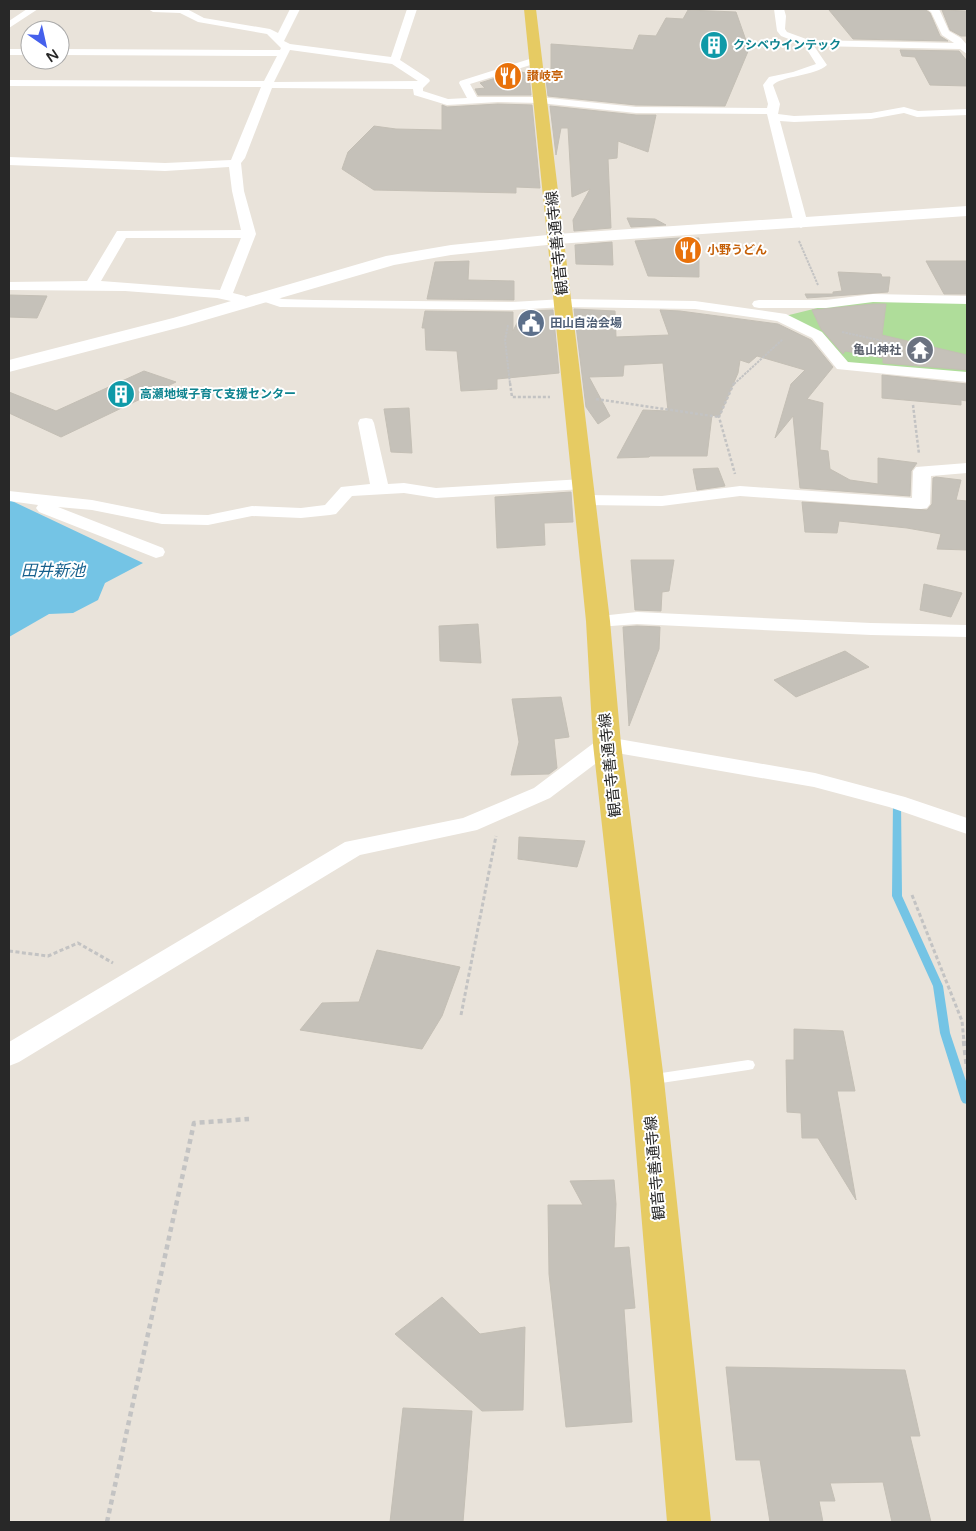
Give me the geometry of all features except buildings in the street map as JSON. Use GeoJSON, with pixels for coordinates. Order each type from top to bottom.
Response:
{"type":"FeatureCollection","features":[{"type":"Feature","properties":{"kind":"main road","name":"観音寺善通寺線"},"geometry":{"type":"LineString","coordinates":[[530,9],[598,621],[607,744],[647,1080],[689,1522]]}},
{"type":"Feature","properties":{"kind":"street"},"geometry":{"type":"LineString","coordinates":[[9,25],[33,9]]}},
{"type":"Feature","properties":{"kind":"street"},"geometry":{"type":"LineString","coordinates":[[153,9],[182,10],[201,20],[270,32],[283,46]]}},
{"type":"Feature","properties":{"kind":"street"},"geometry":{"type":"LineString","coordinates":[[226,293],[249,234],[238,191],[235,163],[239,158],[283,46],[295,9]]}},
{"type":"Feature","properties":{"kind":"street"},"geometry":{"type":"LineString","coordinates":[[395,61],[412,9]]}},
{"type":"Feature","properties":{"kind":"street"},"geometry":{"type":"LineString","coordinates":[[779,9],[781,16],[780,29],[784,34],[808,43],[965,49]]}},
{"type":"Feature","properties":{"kind":"street"},"geometry":{"type":"LineString","coordinates":[[932,9],[935,10],[945,33],[965,49]]}},
{"type":"Feature","properties":{"kind":"street"},"geometry":{"type":"LineString","coordinates":[[796,224],[774,114],[774,104],[768,85],[773,79],[795,75],[822,65],[822,62],[810,51],[808,43]]}},
{"type":"Feature","properties":{"kind":"street"},"geometry":{"type":"LineString","coordinates":[[9,82],[419,86],[425,81],[395,61],[283,46],[70,52]]}},
{"type":"Feature","properties":{"kind":"street"},"geometry":{"type":"LineString","coordinates":[[474,101],[464,83],[536,60]]}},
{"type":"Feature","properties":{"kind":"street"},"geometry":{"type":"LineString","coordinates":[[419,86],[418,94],[447,102],[498,99],[540,100],[636,110],[774,114],[794,119],[871,116],[904,110],[916,114],[967,112]]}},
{"type":"Feature","properties":{"kind":"street"},"geometry":{"type":"LineString","coordinates":[[9,161],[165,167],[235,163]]}},
{"type":"Feature","properties":{"kind":"street"},"geometry":{"type":"LineString","coordinates":[[9,366],[179,322],[392,260],[451,250],[557,239],[967,211]]}},
{"type":"Feature","properties":{"kind":"street"},"geometry":{"type":"LineString","coordinates":[[92,285],[122,234],[249,234]]}},
{"type":"Feature","properties":{"kind":"street"},"geometry":{"type":"LineString","coordinates":[[9,286],[92,285],[159,288],[209,294],[226,293],[280,303],[305,304],[512,306],[564,303],[695,306],[826,304],[873,298],[967,300]]}},
{"type":"Feature","properties":{"kind":"street"},"geometry":{"type":"LineString","coordinates":[[695,306],[781,317],[817,335],[843,366],[967,377]]}},
{"type":"Feature","properties":{"kind":"street"},"geometry":{"type":"LineString","coordinates":[[366,423],[380,489]]}},
{"type":"Feature","properties":{"kind":"street"},"geometry":{"type":"LineString","coordinates":[[16,497],[92,505],[162,519],[208,520],[252,511],[300,512],[330,510],[347,491],[404,488],[436,494],[584,492],[662,501],[740,491],[921,504],[922,471],[967,468]]}},
{"type":"Feature","properties":{"kind":"street"},"geometry":{"type":"LineString","coordinates":[[16,497],[156,552]]}},
{"type":"Feature","properties":{"kind":"street"},"geometry":{"type":"LineString","coordinates":[[598,621],[637,618],[967,631]]}},
{"type":"Feature","properties":{"kind":"street"},"geometry":{"type":"LineString","coordinates":[[9,1055],[354,848],[469,825],[542,793],[607,744],[815,780],[897,802],[967,826]]}},
{"type":"Feature","properties":{"kind":"lane"},"geometry":{"type":"LineString","coordinates":[[647,1080],[748,1065]]}},
{"type":"Feature","properties":{"kind":"path"},"geometry":{"type":"LineString","coordinates":[[796,224],[826,304]]}},
{"type":"Feature","properties":{"kind":"path"},"geometry":{"type":"LineString","coordinates":[[512,306],[505,340],[512,397],[574,397],[720,416]]}},
{"type":"Feature","properties":{"kind":"path"},"geometry":{"type":"LineString","coordinates":[[740,491],[720,416],[734,382],[798,326]]}},
{"type":"Feature","properties":{"kind":"path"},"geometry":{"type":"LineString","coordinates":[[913,405],[922,471]]}},
{"type":"Feature","properties":{"kind":"path"},"geometry":{"type":"LineString","coordinates":[[461,1015],[502,811]]}},
{"type":"Feature","properties":{"kind":"path"},"geometry":{"type":"LineString","coordinates":[[912,895],[962,1021],[967,1068]]}},
{"type":"Feature","properties":{"kind":"path"},"geometry":{"type":"LineString","coordinates":[[9,951],[48,956],[78,943],[140,978]]}},
{"type":"Feature","properties":{"kind":"path"},"geometry":{"type":"LineString","coordinates":[[107,1522],[194,1123],[249,1119]]}},
{"type":"Feature","properties":{"kind":"green space"},"geometry":{"type":"Polygon","coordinates":[[[850,300],[967,300],[967,377],[843,366],[817,335],[781,317],[850,300]]]}},
{"type":"Feature","properties":{"kind":"water","name":"田井新池"},"geometry":{"type":"Polygon","coordinates":[[[9,501],[143,563],[105,583],[98,600],[73,613],[49,614],[9,637],[9,501]]]}},
{"type":"Feature","properties":{"kind":"waterway"},"geometry":{"type":"LineString","coordinates":[[897,802],[897,896],[938,986],[945,1033],[967,1100]]}},
{"type":"Feature","properties":{"kind":"place","name":"クシベウインテック"},"geometry":{"type":"Point","coordinates":[714,45]}},
{"type":"Feature","properties":{"kind":"place","name":"讃岐亭"},"geometry":{"type":"Point","coordinates":[508,76]}},
{"type":"Feature","properties":{"kind":"place","name":"小野うどん"},"geometry":{"type":"Point","coordinates":[688,250]}},
{"type":"Feature","properties":{"kind":"place","name":"田山自治会場"},"geometry":{"type":"Point","coordinates":[531,323]}},
{"type":"Feature","properties":{"kind":"place","name":"亀山神社"},"geometry":{"type":"Point","coordinates":[920,350]}},
{"type":"Feature","properties":{"kind":"place","name":"高瀬地域子育て支援センター"},"geometry":{"type":"Point","coordinates":[121,394]}}]}
